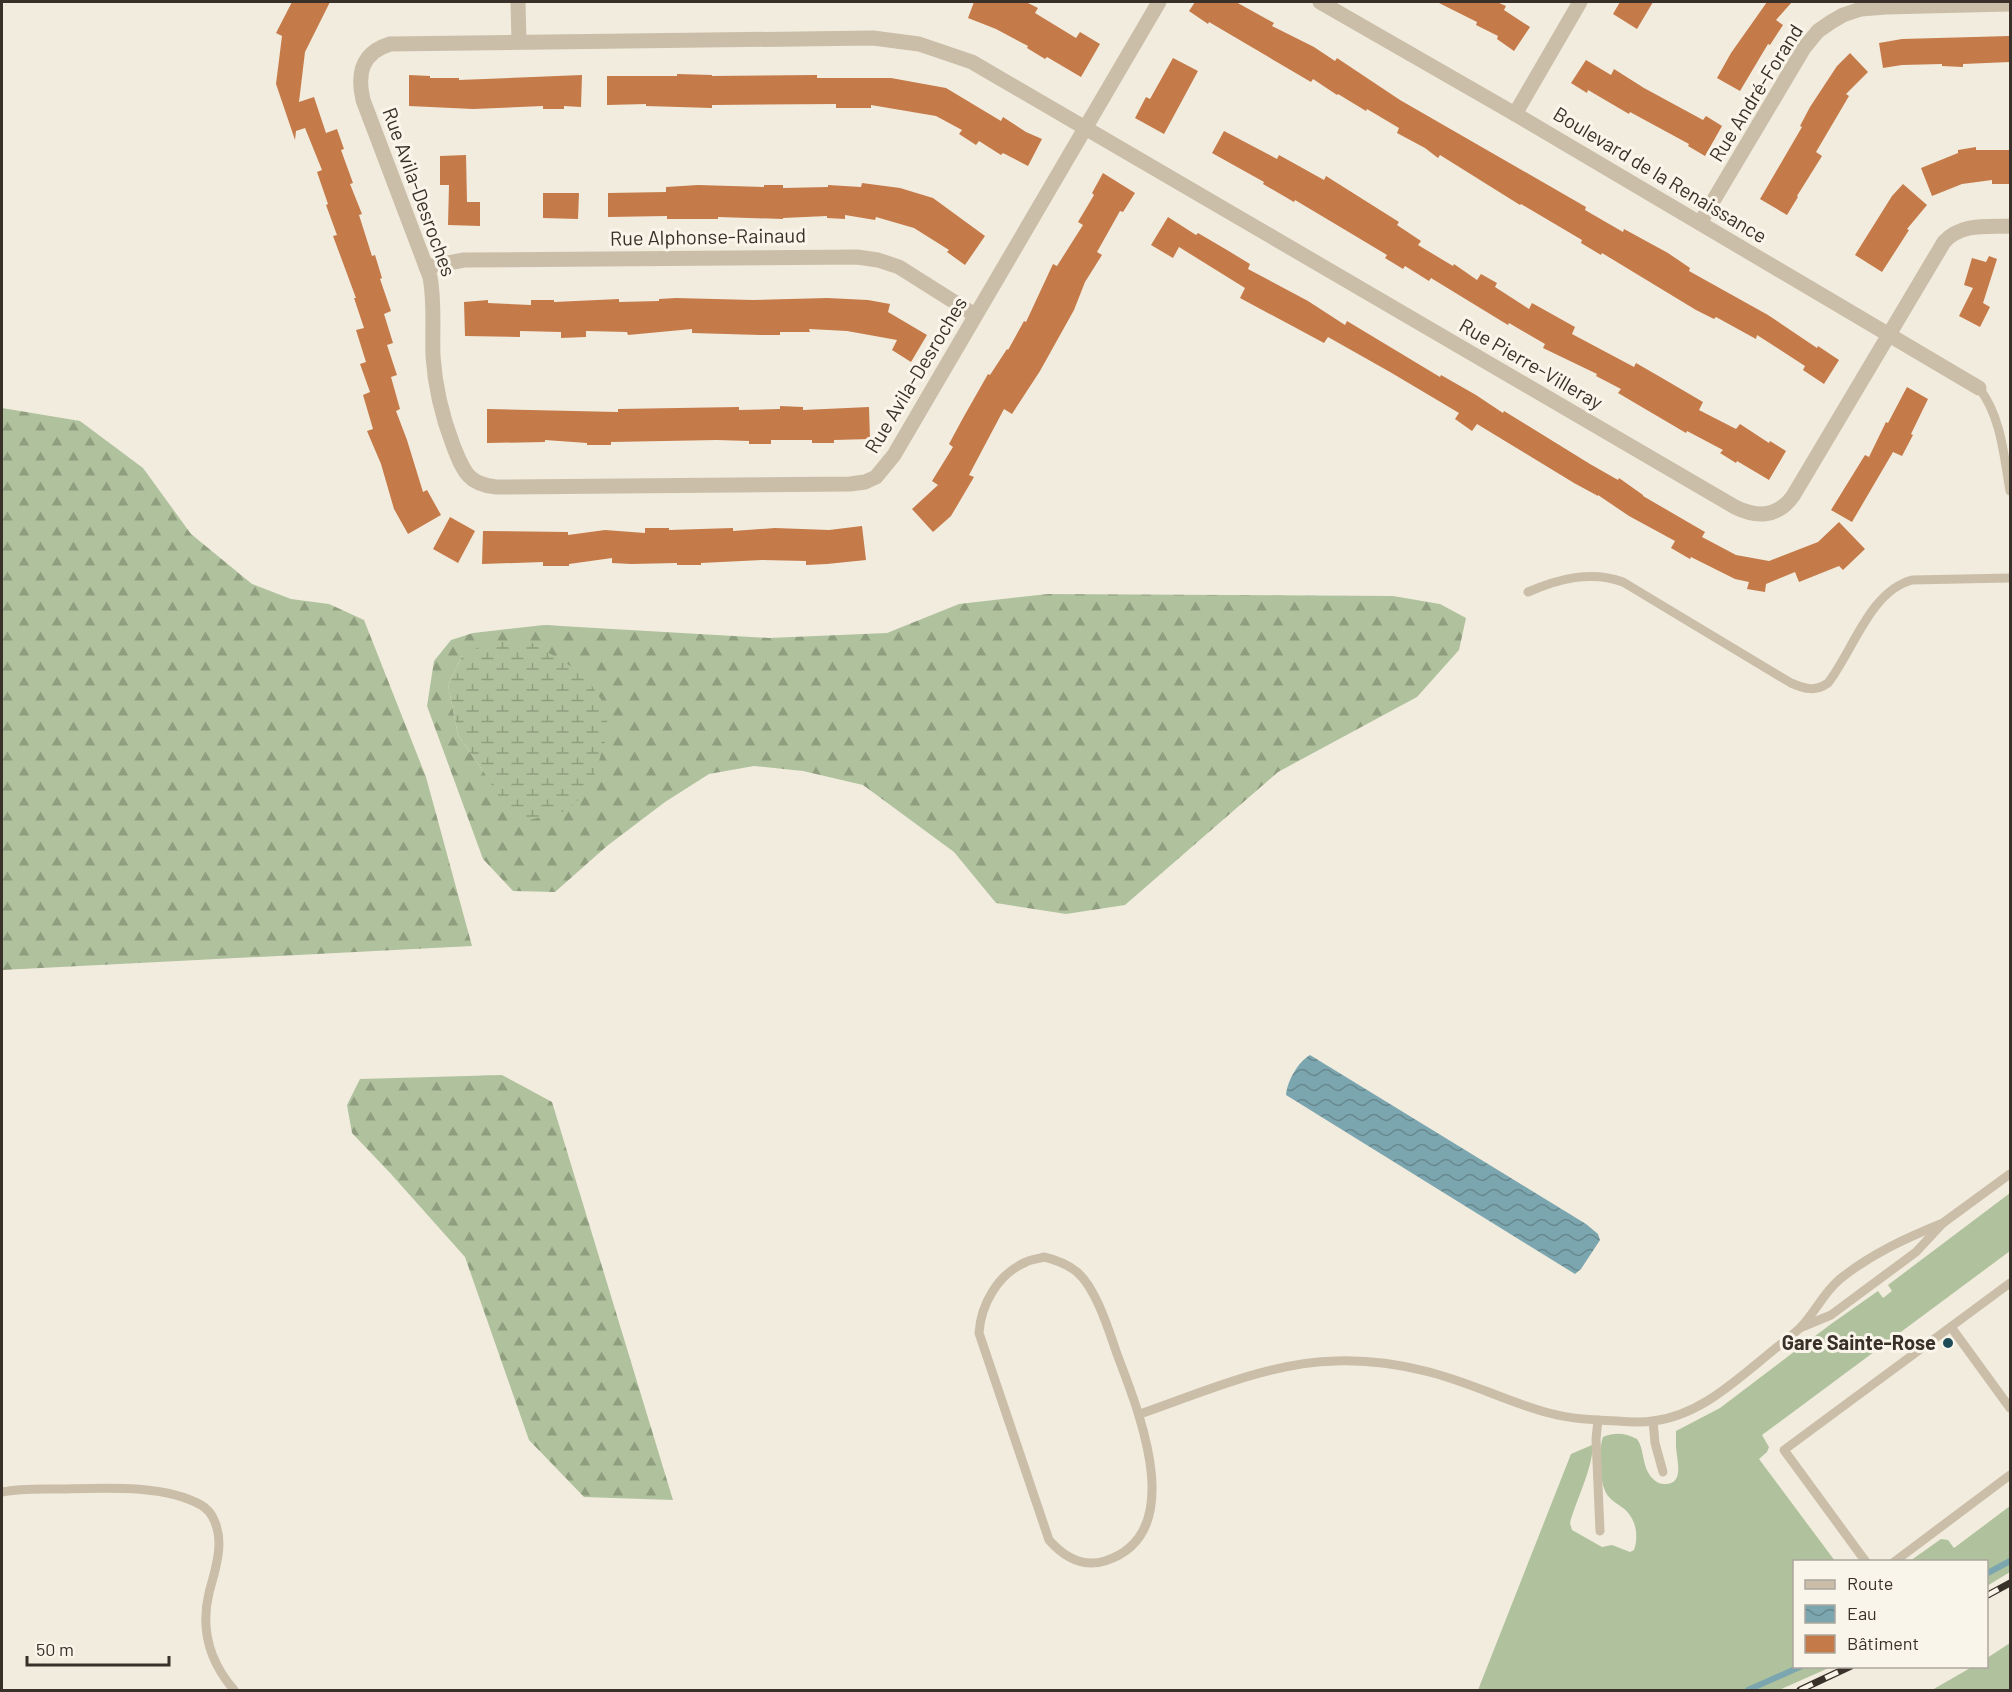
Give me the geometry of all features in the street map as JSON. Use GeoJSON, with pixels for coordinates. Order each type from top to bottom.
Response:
{"type":"FeatureCollection","features":[{"type":"Feature","properties":{"kind":"street"},"geometry":{"type":"LineString","coordinates":[[518,2],[519,42]]}},
{"type":"Feature","properties":{"kind":"street"},"geometry":{"type":"LineString","coordinates":[[1085,128],[1160,2]]}},
{"type":"Feature","properties":{"kind":"street","name":"Boulevard de la Renaissance"},"geometry":{"type":"LineString","coordinates":[[1320,2],[1515,114],[1979,388]]}},
{"type":"Feature","properties":{"kind":"street"},"geometry":{"type":"LineString","coordinates":[[1515,114],[1580,2]]}},
{"type":"Feature","properties":{"kind":"street","name":"Rue André-Forand"},"geometry":{"type":"LineString","coordinates":[[1700,223],[1804,48],[1824,26],[1843,15],[1868,8],[2010,4]]}},
{"type":"Feature","properties":{"kind":"street","name":"Rue Avila-Desroches"},"geometry":{"type":"LineString","coordinates":[[862,38],[906,42],[972,62],[1085,128],[885,468],[876,477],[865,482],[838,484],[491,486],[476,482],[466,473],[442,412],[435,381],[433,297],[426,267],[363,100],[360,85],[362,68],[374,52],[390,44],[519,42],[862,38]]}},
{"type":"Feature","properties":{"kind":"street","name":"Rue Pierre-Villeray"},"geometry":{"type":"LineString","coordinates":[[1085,128],[1704,489],[1749,513],[1770,514],[1788,503],[1948,237],[1966,228],[2010,226]]}},
{"type":"Feature","properties":{"kind":"street","name":"Rue Alphonse-Rainaud"},"geometry":{"type":"LineString","coordinates":[[426,267],[464,260],[857,257],[890,263],[899,267],[975,315]]}},
{"type":"Feature","properties":{"kind":"lane"},"geometry":{"type":"LineString","coordinates":[[1979,388],[1991,406],[1996,421],[2010,491]]}},
{"type":"Feature","properties":{"kind":"lane"},"geometry":{"type":"LineString","coordinates":[[1528,592],[1570,578],[1610,577],[1623,582],[1791,683],[1812,689],[1821,688],[1828,683],[1881,600],[1901,583],[1912,580],[2010,578]]}},
{"type":"Feature","properties":{"kind":"lane"},"geometry":{"type":"LineString","coordinates":[[1140,1414],[1269,1372],[1334,1361],[1381,1363],[1424,1370],[1468,1382],[1549,1413],[1573,1418],[1653,1421],[1676,1416],[1696,1407],[1750,1369],[1802,1327],[1831,1315],[1916,1252],[1943,1223],[2010,1173]]}},
{"type":"Feature","properties":{"kind":"lane"},"geometry":{"type":"LineString","coordinates":[[1802,1327],[1825,1293],[1841,1279],[1874,1255],[1902,1240],[1943,1223]]}},
{"type":"Feature","properties":{"kind":"lane"},"geometry":{"type":"LineString","coordinates":[[1044,1257],[1061,1262],[1079,1273],[1101,1310],[1140,1414],[1149,1450],[1152,1484],[1149,1513],[1144,1530],[1134,1545],[1111,1558],[1088,1563],[1071,1560],[1049,1540],[979,1333],[980,1316],[986,1300],[1000,1283],[1027,1261],[1044,1257]]}},
{"type":"Feature","properties":{"kind":"lane"},"geometry":{"type":"LineString","coordinates":[[1865,1560],[1784,1450],[2010,1283]]}},
{"type":"Feature","properties":{"kind":"lane"},"geometry":{"type":"LineString","coordinates":[[1951,1327],[2010,1408]]}},
{"type":"Feature","properties":{"kind":"lane"},"geometry":{"type":"LineString","coordinates":[[1598,1420],[1596,1439],[1600,1531]]}},
{"type":"Feature","properties":{"kind":"lane"},"geometry":{"type":"LineString","coordinates":[[1653,1421],[1655,1443],[1663,1472]]}},
{"type":"Feature","properties":{"kind":"lane"},"geometry":{"type":"LineString","coordinates":[[1897,1560],[2010,1475]]}},
{"type":"Feature","properties":{"kind":"lane"},"geometry":{"type":"LineString","coordinates":[[2,1492],[15,1489],[96,1488],[148,1491],[175,1495],[201,1505],[213,1518],[219,1544],[217,1565],[208,1597],[205,1620],[206,1640],[214,1660],[234,1690]]}},
{"type":"Feature","properties":{"kind":"green space"},"geometry":{"type":"Polygon","coordinates":[[[2,408],[80,421],[143,468],[191,534],[252,584],[291,599],[329,604],[364,620],[426,777],[472,946],[2,970],[2,408]]]}},
{"type":"Feature","properties":{"kind":"green space"},"geometry":{"type":"Polygon","coordinates":[[[1048,594],[1393,596],[1440,604],[1466,618],[1459,650],[1417,697],[1278,772],[1125,905],[1066,914],[996,903],[954,852],[863,785],[803,771],[754,766],[709,774],[665,802],[607,846],[555,892],[513,891],[483,859],[427,706],[434,661],[451,640],[473,633],[544,625],[769,638],[887,633],[959,604],[1048,594]],[[462,656],[448,685],[458,735],[483,771],[462,656]]]}},
{"type":"Feature","properties":{"kind":"green space"},"geometry":{"type":"Polygon","coordinates":[[[490,641],[529,641],[584,674],[602,701],[609,729],[590,789],[566,811],[525,821],[513,819],[458,735],[448,685],[462,656],[490,641]]]}},
{"type":"Feature","properties":{"kind":"green space"},"geometry":{"type":"Polygon","coordinates":[[[502,1075],[552,1102],[673,1500],[584,1497],[529,1440],[465,1257],[352,1133],[347,1105],[360,1079],[502,1075]]]}},
{"type":"Feature","properties":{"kind":"green space"},"geometry":{"type":"Polygon","coordinates":[[[2010,1193],[2010,1251],[1762,1435],[1769,1447],[1759,1459],[1834,1560],[1793,1560],[1793,1668],[1829,1668],[1779,1690],[1478,1690],[1571,1454],[1592,1445],[1591,1462],[1570,1523],[1572,1530],[1602,1547],[1612,1545],[1630,1552],[1634,1550],[1636,1533],[1634,1522],[1623,1508],[1608,1496],[1603,1484],[1600,1459],[1603,1437],[1620,1434],[1637,1439],[1650,1476],[1660,1483],[1671,1483],[1675,1480],[1678,1470],[1676,1431],[1720,1408],[1878,1291],[1883,1298],[1892,1291],[1888,1285],[2010,1193]]]}},
{"type":"Feature","properties":{"kind":"green space"},"geometry":{"type":"Polygon","coordinates":[[[2010,1506],[2010,1572],[1988,1585],[1988,1560],[1911,1560],[1941,1539],[1948,1540],[1954,1548],[2010,1506]]]}},
{"type":"Feature","properties":{"kind":"green space"},"geometry":{"type":"Polygon","coordinates":[[[2010,1643],[2010,1690],[1932,1690],[1970,1668],[1988,1668],[1988,1657],[2010,1643]]]}},
{"type":"Feature","properties":{"kind":"water"},"geometry":{"type":"Polygon","coordinates":[[[1310,1055],[1586,1224],[1598,1234],[1600,1240],[1581,1269],[1575,1274],[1286,1095],[1294,1072],[1310,1055]]]}},
{"type":"Feature","properties":{"kind":"building"},"geometry":{"type":"Polygon","coordinates":[[[292,2],[330,2],[305,52],[299,102],[314,97],[326,133],[337,129],[344,149],[341,150],[353,183],[350,184],[362,214],[359,215],[372,256],[375,255],[391,311],[384,314],[393,343],[387,345],[397,375],[391,377],[400,409],[396,411],[423,492],[427,490],[441,515],[408,534],[394,509],[381,464],[367,431],[373,429],[363,395],[370,392],[360,364],[366,362],[356,330],[364,328],[354,298],[356,298],[333,236],[337,235],[317,172],[322,170],[305,128],[296,131],[295,140],[276,84],[282,36],[276,33],[292,2]]]}},
{"type":"Feature","properties":{"kind":"building"},"geometry":{"type":"Polygon","coordinates":[[[974,2],[1026,2],[1038,8],[1035,13],[1076,38],[1080,32],[1100,44],[1081,77],[1047,57],[1045,59],[1027,48],[1028,46],[996,29],[968,18],[974,2]]]}},
{"type":"Feature","properties":{"kind":"building"},"geometry":{"type":"Polygon","coordinates":[[[1195,2],[1236,2],[1274,23],[1272,26],[1314,47],[1335,61],[1337,58],[1400,100],[1586,207],[1585,210],[1623,232],[1624,229],[1668,253],[1690,268],[1689,271],[1768,315],[1839,360],[1824,384],[1803,370],[1805,366],[1757,335],[1756,339],[1716,317],[1714,319],[1696,310],[1602,253],[1601,255],[1581,243],[1582,240],[1520,205],[1440,155],[1438,158],[1397,133],[1399,128],[1367,109],[1366,111],[1337,95],[1313,79],[1311,82],[1209,22],[1208,24],[1189,11],[1195,2]]]}},
{"type":"Feature","properties":{"kind":"building"},"geometry":{"type":"Polygon","coordinates":[[[1437,2],[1497,2],[1506,6],[1504,10],[1530,27],[1514,51],[1497,39],[1498,36],[1476,25],[1477,22],[1437,2]]]}},
{"type":"Feature","properties":{"kind":"building"},"geometry":{"type":"Polygon","coordinates":[[[1620,2],[1653,2],[1637,29],[1613,14],[1620,2]]]}},
{"type":"Feature","properties":{"kind":"building"},"geometry":{"type":"Polygon","coordinates":[[[1767,2],[1792,2],[1776,20],[1783,25],[1770,45],[1768,44],[1740,91],[1717,78],[1731,53],[1767,2]]]}},
{"type":"Feature","properties":{"kind":"building"},"geometry":{"type":"Polygon","coordinates":[[[2010,36],[2010,62],[1963,64],[1963,67],[1942,66],[1942,64],[1883,68],[1879,43],[1902,39],[2010,36]]]}},
{"type":"Feature","properties":{"kind":"building"},"geometry":{"type":"Polygon","coordinates":[[[1850,53],[1868,72],[1846,94],[1849,96],[1816,152],[1822,156],[1787,215],[1760,199],[1802,127],[1800,126],[1810,107],[1837,66],[1850,53]]]}},
{"type":"Feature","properties":{"kind":"building"},"geometry":{"type":"Polygon","coordinates":[[[1173,58],[1198,71],[1164,134],[1135,118],[1146,97],[1150,99],[1173,58]]]}},
{"type":"Feature","properties":{"kind":"building"},"geometry":{"type":"Polygon","coordinates":[[[1586,60],[1611,75],[1614,69],[1703,120],[1706,116],[1722,126],[1705,156],[1688,146],[1689,144],[1571,83],[1586,60]]]}},
{"type":"Feature","properties":{"kind":"building"},"geometry":{"type":"Polygon","coordinates":[[[677,74],[891,78],[946,88],[1001,121],[1003,117],[1042,139],[1028,166],[1003,153],[1001,155],[979,141],[976,145],[959,134],[962,130],[936,116],[871,105],[871,108],[836,108],[836,104],[712,105],[712,108],[646,106],[646,104],[607,105],[607,76],[677,76],[677,74]]]}},
{"type":"Feature","properties":{"kind":"building"},"geometry":{"type":"Polygon","coordinates":[[[409,75],[459,78],[459,80],[582,75],[581,107],[473,109],[409,106],[409,75]]]}},
{"type":"Feature","properties":{"kind":"building"},"geometry":{"type":"Polygon","coordinates":[[[1224,131],[1277,159],[1279,155],[1324,180],[1326,176],[1399,222],[1397,225],[1421,241],[1418,245],[1453,266],[1454,264],[1477,280],[1481,274],[1497,283],[1495,287],[1529,309],[1532,303],[1575,327],[1572,334],[1634,367],[1636,363],[1703,402],[1699,410],[1736,429],[1740,424],[1786,451],[1769,480],[1720,453],[1723,450],[1687,431],[1686,433],[1618,393],[1621,389],[1596,376],[1597,374],[1543,348],[1545,344],[1509,323],[1508,325],[1431,278],[1429,281],[1405,266],[1403,269],[1385,258],[1387,255],[1212,153],[1224,131]]]}},
{"type":"Feature","properties":{"kind":"building"},"geometry":{"type":"Polygon","coordinates":[[[1976,147],[1976,150],[2010,150],[2010,184],[1992,184],[1992,180],[1962,184],[1932,196],[1921,168],[1958,153],[1958,150],[1976,147]]]}},
{"type":"Feature","properties":{"kind":"building"},"geometry":{"type":"Polygon","coordinates":[[[466,155],[467,202],[480,202],[480,226],[448,225],[449,185],[440,185],[440,156],[466,155]]]}},
{"type":"Feature","properties":{"kind":"building"},"geometry":{"type":"Polygon","coordinates":[[[1103,173],[1135,193],[1123,212],[1120,211],[1097,252],[1102,255],[1085,282],[1074,310],[1040,371],[1012,414],[1004,409],[969,475],[974,477],[951,516],[933,532],[912,509],[938,485],[932,481],[953,447],[949,444],[988,374],[990,375],[1008,350],[1024,321],[1026,322],[1053,264],[1057,266],[1083,225],[1078,222],[1094,195],[1092,193],[1103,173]]]}},
{"type":"Feature","properties":{"kind":"building"},"geometry":{"type":"Polygon","coordinates":[[[862,183],[900,188],[933,198],[985,236],[965,265],[947,252],[949,250],[914,228],[876,217],[875,220],[845,215],[845,219],[827,218],[827,216],[783,219],[608,217],[608,193],[666,192],[666,187],[698,185],[764,187],[764,185],[783,185],[783,188],[828,187],[828,185],[861,187],[862,183]]]}},
{"type":"Feature","properties":{"kind":"building"},"geometry":{"type":"Polygon","coordinates":[[[1903,184],[1927,205],[1907,229],[1909,230],[1882,272],[1855,255],[1892,196],[1903,184]]]}},
{"type":"Feature","properties":{"kind":"building"},"geometry":{"type":"Polygon","coordinates":[[[543,193],[579,193],[578,219],[543,218],[543,193]]]}},
{"type":"Feature","properties":{"kind":"building"},"geometry":{"type":"Polygon","coordinates":[[[1168,217],[1250,264],[1248,269],[1308,301],[1345,325],[1347,321],[1440,377],[1441,375],[1503,413],[1504,411],[1590,464],[1618,480],[1619,478],[1643,496],[1705,532],[1702,537],[1736,555],[1769,561],[1818,542],[1839,522],[1865,549],[1843,570],[1839,566],[1799,582],[1795,572],[1766,584],[1765,592],[1747,589],[1749,582],[1735,579],[1671,548],[1675,541],[1629,516],[1598,495],[1477,424],[1472,431],[1455,419],[1459,413],[1390,372],[1328,337],[1324,343],[1240,298],[1245,288],[1179,247],[1173,258],[1151,245],[1168,217]]]}},
{"type":"Feature","properties":{"kind":"building"},"geometry":{"type":"Polygon","coordinates":[[[1989,256],[1997,259],[1983,303],[1990,307],[1980,327],[1959,316],[1973,288],[1964,285],[1972,258],[1986,262],[1989,256]]]}},
{"type":"Feature","properties":{"kind":"building"},"geometry":{"type":"Polygon","coordinates":[[[619,299],[619,302],[659,301],[659,299],[868,300],[890,304],[888,312],[927,335],[911,362],[892,350],[897,340],[847,331],[809,329],[810,332],[760,335],[692,333],[692,329],[628,335],[627,332],[586,331],[586,337],[561,338],[561,332],[520,331],[520,337],[465,336],[464,302],[488,300],[488,303],[531,305],[531,300],[554,300],[554,302],[619,299]]]}},
{"type":"Feature","properties":{"kind":"building"},"geometry":{"type":"Polygon","coordinates":[[[1907,387],[1928,399],[1902,456],[1893,452],[1852,522],[1831,510],[1865,455],[1869,457],[1907,387]]]}},
{"type":"Feature","properties":{"kind":"building"},"geometry":{"type":"Polygon","coordinates":[[[780,406],[803,407],[803,410],[869,407],[870,439],[834,440],[834,443],[812,443],[812,440],[771,440],[771,444],[717,440],[611,442],[611,445],[587,445],[587,443],[545,440],[545,442],[487,443],[487,409],[618,412],[618,409],[739,407],[739,410],[780,409],[780,406]]]}},
{"type":"Feature","properties":{"kind":"building"},"geometry":{"type":"Polygon","coordinates":[[[450,517],[475,531],[458,563],[433,549],[450,517]]]}},
{"type":"Feature","properties":{"kind":"building"},"geometry":{"type":"Polygon","coordinates":[[[862,526],[866,560],[827,564],[806,565],[806,561],[762,560],[701,563],[701,565],[631,564],[612,563],[612,558],[569,564],[569,566],[543,566],[543,562],[482,564],[483,531],[568,532],[568,535],[605,530],[645,533],[645,528],[669,528],[669,530],[733,528],[733,531],[775,528],[829,530],[862,526]]]}},
{"type":"Feature","properties":{"kind":"waterway"},"geometry":{"type":"LineString","coordinates":[[1988,1573],[2010,1561]]}},
{"type":"Feature","properties":{"kind":"waterway"},"geometry":{"type":"LineString","coordinates":[[1748,1690],[1798,1668]]}},
{"type":"Feature","properties":{"kind":"railway"},"geometry":{"type":"LineString","coordinates":[[1988,1595],[2010,1583]]}},
{"type":"Feature","properties":{"kind":"railway"},"geometry":{"type":"LineString","coordinates":[[1800,1690],[1847,1668]]}},
{"type":"Feature","properties":{"kind":"place","name":"Gare Sainte-Rose"},"geometry":{"type":"Point","coordinates":[1948,1343]}}]}
